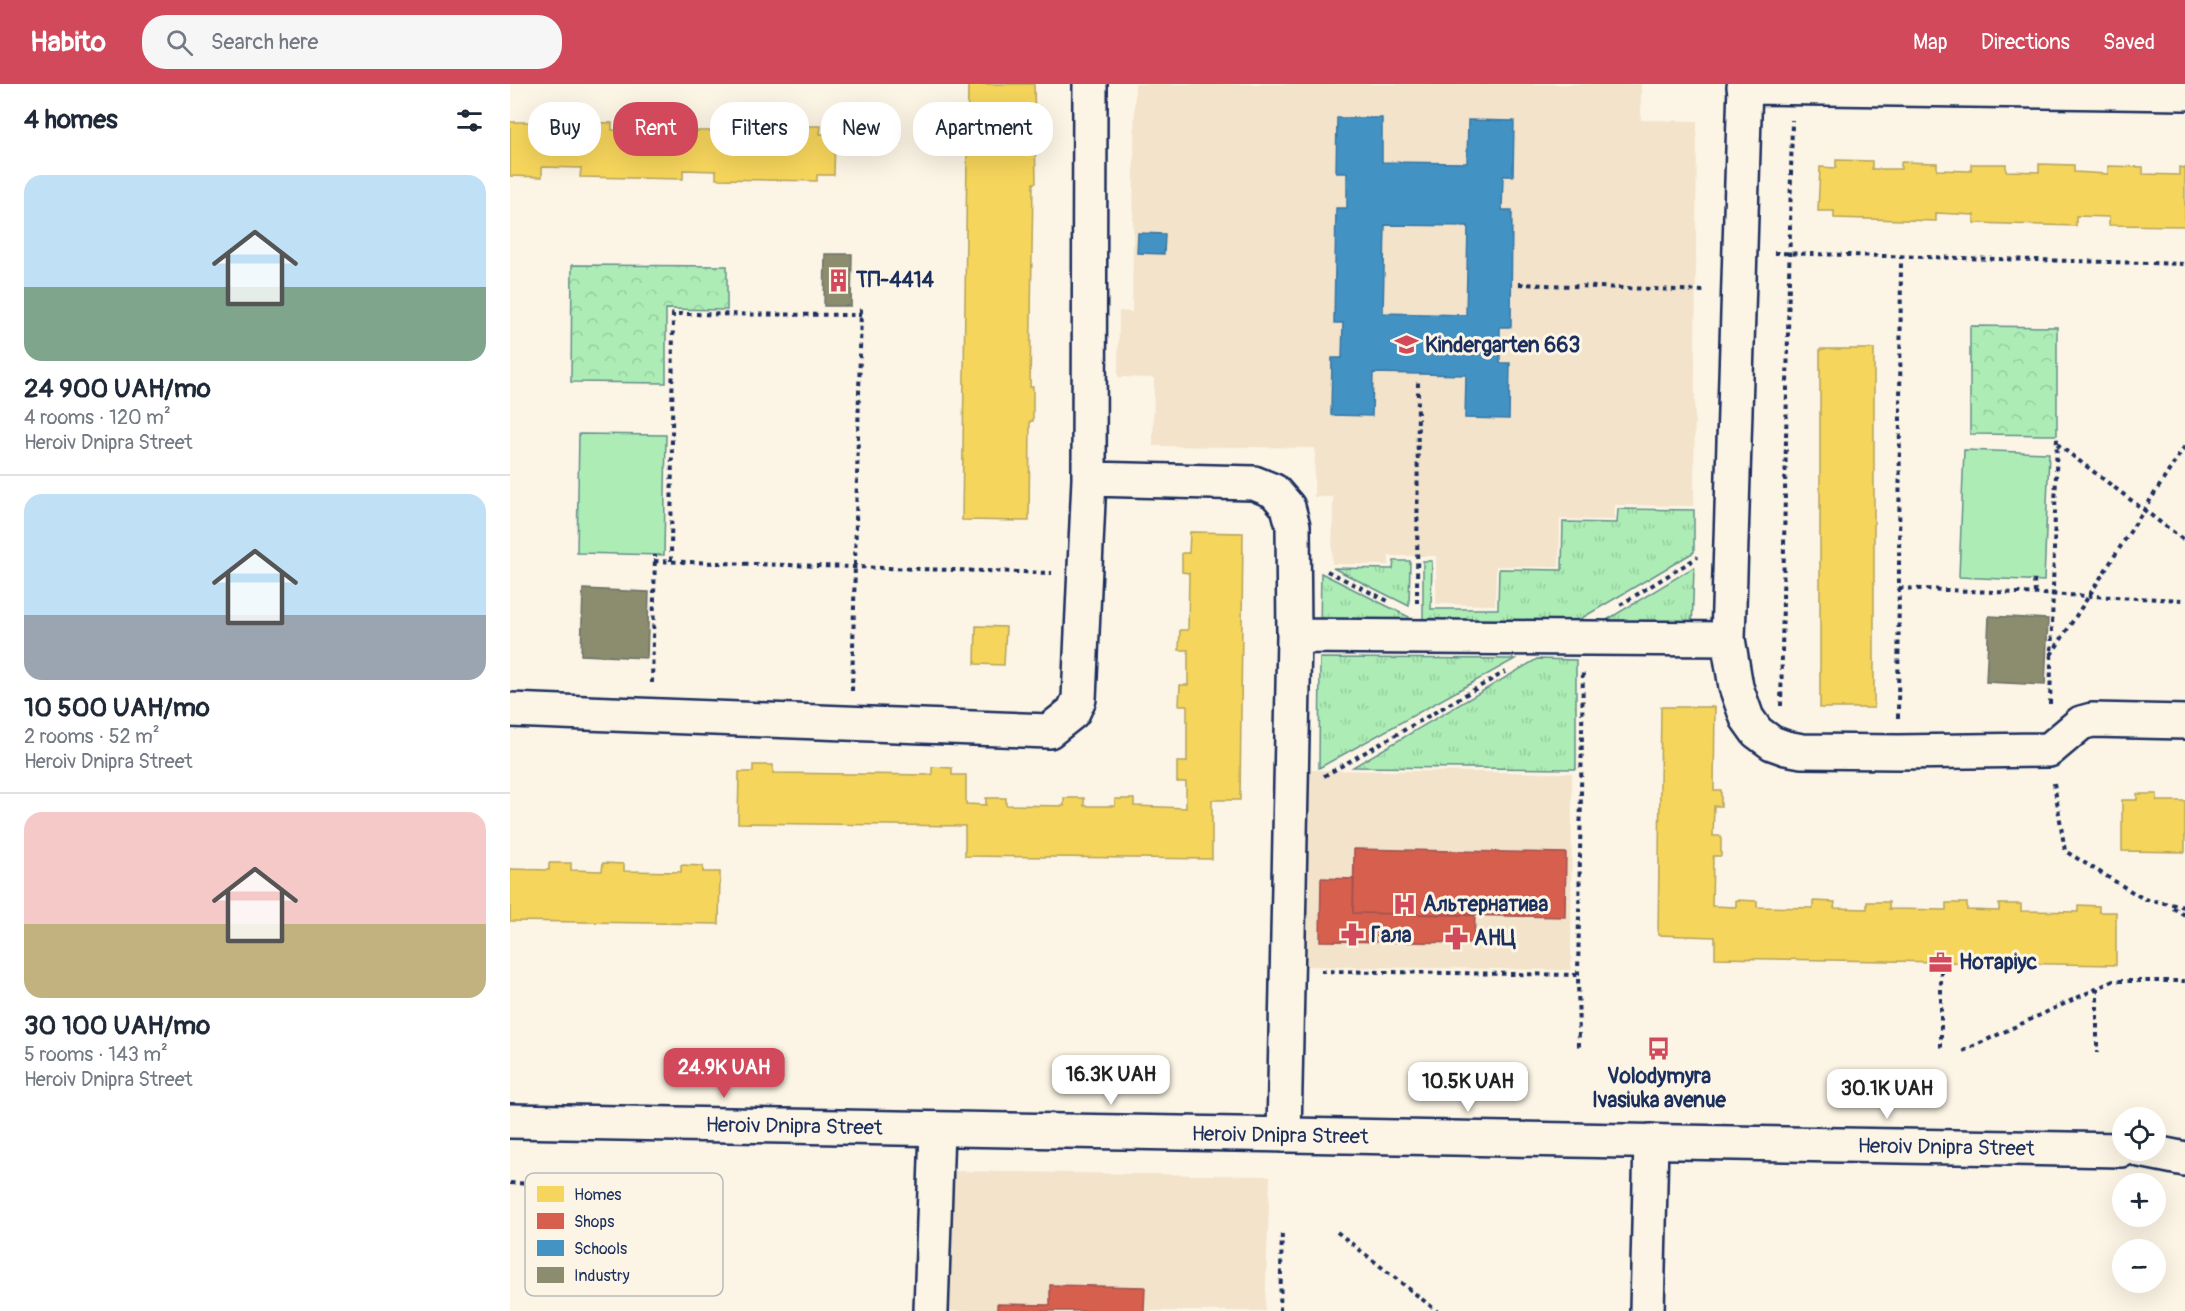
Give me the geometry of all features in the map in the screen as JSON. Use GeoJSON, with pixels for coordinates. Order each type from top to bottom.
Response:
{"type":"FeatureCollection","features":[{"type":"Feature","properties":{"kind":"main road"},"geometry":{"type":"LineString","coordinates":[[510,710],[1049,731],[1073,712],[1079,699],[1089,479],[1090,84]]}},
{"type":"Feature","properties":{"kind":"main road"},"geometry":{"type":"LineString","coordinates":[[2185,93],[1744,85],[1728,639],[1736,687],[1747,718],[1757,732],[1781,746],[1802,751],[2049,750],[2086,721],[2185,722]]}},
{"type":"Feature","properties":{"kind":"main road"},"geometry":{"type":"LineString","coordinates":[[1089,479],[1254,483],[1274,491],[1288,507],[1293,526],[1294,636],[1284,1135]]}},
{"type":"Feature","properties":{"kind":"main road"},"geometry":{"type":"LineString","coordinates":[[1294,636],[1416,626],[1583,638],[1728,639]]}},
{"type":"Feature","properties":{"kind":"main road","name":"Heroiv Dnipra Street"},"geometry":{"type":"LineString","coordinates":[[510,1121],[2112,1150]]}},
{"type":"Feature","properties":{"kind":"main road"},"geometry":{"type":"LineString","coordinates":[[931,1311],[937,1129]]}},
{"type":"Feature","properties":{"kind":"main road"},"geometry":{"type":"LineString","coordinates":[[1647,1311],[1651,1142]]}},
{"type":"Feature","properties":{"kind":"main road"},"geometry":{"type":"LineString","coordinates":[[2166,1148],[2185,1146]]}},
{"type":"Feature","properties":{"kind":"main road"},"geometry":{"type":"LineString","coordinates":[[2166,1155],[2185,1159]]}},
{"type":"Feature","properties":{"kind":"path"},"geometry":{"type":"LineString","coordinates":[[1781,746],[1793,87]]}},
{"type":"Feature","properties":{"kind":"path"},"geometry":{"type":"LineString","coordinates":[[1740,252],[2185,264]]}},
{"type":"Feature","properties":{"kind":"path"},"geometry":{"type":"LineString","coordinates":[[1898,752],[1901,257]]}},
{"type":"Feature","properties":{"kind":"path"},"geometry":{"type":"LineString","coordinates":[[1519,284],[1709,291]]}},
{"type":"Feature","properties":{"kind":"path"},"geometry":{"type":"LineString","coordinates":[[851,723],[861,308]]}},
{"type":"Feature","properties":{"kind":"path"},"geometry":{"type":"LineString","coordinates":[[671,561],[673,314],[861,315]]}},
{"type":"Feature","properties":{"kind":"path"},"geometry":{"type":"LineString","coordinates":[[1294,555],[1416,626],[1418,382]]}},
{"type":"Feature","properties":{"kind":"path"},"geometry":{"type":"LineString","coordinates":[[2057,435],[2049,750],[2065,851],[2144,899],[2185,907]]}},
{"type":"Feature","properties":{"kind":"path"},"geometry":{"type":"LineString","coordinates":[[2057,444],[2185,541]]}},
{"type":"Feature","properties":{"kind":"path"},"geometry":{"type":"LineString","coordinates":[[2051,655],[2185,446]]}},
{"type":"Feature","properties":{"kind":"path"},"geometry":{"type":"LineString","coordinates":[[1579,1047],[1583,627],[1704,553]]}},
{"type":"Feature","properties":{"kind":"path"},"geometry":{"type":"LineString","coordinates":[[651,716],[655,555]]}},
{"type":"Feature","properties":{"kind":"path"},"geometry":{"type":"LineString","coordinates":[[654,561],[1085,574]]}},
{"type":"Feature","properties":{"kind":"path"},"geometry":{"type":"LineString","coordinates":[[2034,580],[2034,593]]}},
{"type":"Feature","properties":{"kind":"path"},"geometry":{"type":"LineString","coordinates":[[1899,588],[2185,600]]}},
{"type":"Feature","properties":{"kind":"path"},"geometry":{"type":"LineString","coordinates":[[1318,779],[1513,668]]}},
{"type":"Feature","properties":{"kind":"path"},"geometry":{"type":"LineString","coordinates":[[2171,906],[2185,915]]}},
{"type":"Feature","properties":{"kind":"path"},"geometry":{"type":"LineString","coordinates":[[1941,962],[1941,1051]]}},
{"type":"Feature","properties":{"kind":"path"},"geometry":{"type":"LineString","coordinates":[[1287,970],[1578,975]]}},
{"type":"Feature","properties":{"kind":"path"},"geometry":{"type":"LineString","coordinates":[[1963,1051],[2113,981],[2185,981]]}},
{"type":"Feature","properties":{"kind":"path"},"geometry":{"type":"LineString","coordinates":[[2097,988],[2097,1053]]}},
{"type":"Feature","properties":{"kind":"path"},"geometry":{"type":"LineString","coordinates":[[510,1183],[525,1183]]}},
{"type":"Feature","properties":{"kind":"path"},"geometry":{"type":"LineString","coordinates":[[1280,1311],[1282,1231]]}},
{"type":"Feature","properties":{"kind":"path"},"geometry":{"type":"LineString","coordinates":[[1337,1232],[1437,1311]]}},
{"type":"Feature","properties":{"kind":"shaded area","name":"Kindergarten 663"},"geometry":{"type":"Polygon","coordinates":[[[1135,84],[1641,84],[1641,120],[1697,121],[1694,506],[1615,505],[1614,520],[1560,519],[1559,567],[1496,566],[1495,605],[1436,604],[1436,556],[1389,556],[1389,565],[1332,564],[1333,497],[1314,497],[1315,448],[1153,446],[1154,378],[1118,377],[1119,311],[1132,312],[1135,84]]]}},
{"type":"Feature","properties":{"kind":"shaded area"},"geometry":{"type":"Polygon","coordinates":[[[1303,770],[1572,773],[1571,970],[1299,966],[1303,770]]]}},
{"type":"Feature","properties":{"kind":"shaded area"},"geometry":{"type":"Polygon","coordinates":[[[949,1171],[1270,1176],[1265,1311],[945,1311],[949,1171]]]}},
{"type":"Feature","properties":{"kind":"green space"},"geometry":{"type":"Polygon","coordinates":[[[572,265],[727,266],[727,310],[666,309],[666,383],[571,382],[572,265]]]}},
{"type":"Feature","properties":{"kind":"green space"},"geometry":{"type":"Polygon","coordinates":[[[1970,326],[2057,327],[2057,435],[1970,434],[1970,326]]]}},
{"type":"Feature","properties":{"kind":"green space"},"geometry":{"type":"Polygon","coordinates":[[[579,434],[666,435],[664,555],[577,553],[579,434]]]}},
{"type":"Feature","properties":{"kind":"green space"},"geometry":{"type":"Polygon","coordinates":[[[1964,450],[2049,453],[2044,581],[1959,577],[1964,450]]]}},
{"type":"Feature","properties":{"kind":"green space"},"geometry":{"type":"Polygon","coordinates":[[[1618,509],[1694,510],[1694,552],[1560,631],[1423,630],[1423,561],[1432,561],[1431,609],[1498,609],[1499,569],[1562,570],[1563,522],[1617,523],[1618,509]]]}},
{"type":"Feature","properties":{"kind":"green space"},"geometry":{"type":"Polygon","coordinates":[[[1394,561],[1410,561],[1409,606],[1333,568],[1393,569],[1394,561]]]}},
{"type":"Feature","properties":{"kind":"green space"},"geometry":{"type":"Polygon","coordinates":[[[1694,567],[1692,631],[1590,630],[1694,567]]]}},
{"type":"Feature","properties":{"kind":"green space"},"geometry":{"type":"Polygon","coordinates":[[[1321,573],[1409,617],[1409,629],[1320,628],[1321,573]]]}},
{"type":"Feature","properties":{"kind":"green space"},"geometry":{"type":"Polygon","coordinates":[[[1320,658],[1515,659],[1319,768],[1320,658]]]}},
{"type":"Feature","properties":{"kind":"green space"},"geometry":{"type":"Polygon","coordinates":[[[1537,659],[1576,660],[1576,769],[1353,767],[1537,659]]]}},
{"type":"Feature","properties":{"kind":"building: Homes"},"geometry":{"type":"Polygon","coordinates":[[[968,84],[1034,84],[1034,102],[968,102],[968,84]]]}},
{"type":"Feature","properties":{"kind":"building: Homes"},"geometry":{"type":"Polygon","coordinates":[[[510,122],[528,122],[528,156],[601,156],[601,123],[612,123],[613,156],[698,156],[698,131],[710,131],[710,156],[809,156],[809,126],[821,126],[821,156],[834,156],[834,175],[817,175],[817,181],[716,179],[716,171],[683,170],[683,179],[580,177],[581,168],[542,167],[542,177],[510,176],[510,122]]]}},
{"type":"Feature","properties":{"kind":"building: Homes"},"geometry":{"type":"Polygon","coordinates":[[[967,156],[1035,156],[1036,183],[1033,183],[1030,387],[1033,387],[1033,421],[1030,421],[1029,521],[962,520],[967,156]]]}},
{"type":"Feature","properties":{"kind":"building: Homes"},"geometry":{"type":"Polygon","coordinates":[[[1836,160],[1872,161],[1872,169],[1901,169],[1901,162],[1937,163],[1937,170],[1971,171],[1971,164],[2006,164],[2006,171],[2039,172],[2039,164],[2074,165],[2074,172],[2108,174],[2108,166],[2143,167],[2143,174],[2179,175],[2179,167],[2185,168],[2185,226],[2109,225],[2109,217],[2076,216],[2076,226],[1974,223],[1974,215],[1936,213],[1936,221],[1834,218],[1834,211],[1818,211],[1820,167],[1836,168],[1836,160]]]}},
{"type":"Feature","properties":{"kind":"building: Homes"},"geometry":{"type":"Polygon","coordinates":[[[1820,349],[1874,349],[1874,708],[1820,708],[1820,349]]]}},
{"type":"Feature","properties":{"kind":"building: Homes"},"geometry":{"type":"Polygon","coordinates":[[[1190,532],[1243,533],[1240,800],[1212,800],[1212,859],[965,856],[965,826],[738,823],[739,772],[753,772],[753,765],[773,765],[773,773],[932,775],[932,767],[952,768],[952,775],[966,775],[966,804],[986,805],[986,798],[1006,798],[1006,805],[1064,806],[1064,798],[1084,798],[1084,806],[1115,806],[1115,799],[1134,799],[1134,806],[1186,808],[1186,782],[1177,782],[1177,762],[1187,762],[1187,705],[1179,705],[1180,685],[1188,685],[1188,650],[1179,650],[1180,630],[1188,630],[1189,573],[1182,572],[1182,553],[1189,553],[1190,532]]]}},
{"type":"Feature","properties":{"kind":"building: Homes"},"geometry":{"type":"Polygon","coordinates":[[[976,626],[1006,627],[1004,665],[975,664],[976,626]]]}},
{"type":"Feature","properties":{"kind":"building: Homes"},"geometry":{"type":"Polygon","coordinates":[[[1661,707],[1715,707],[1714,790],[1721,790],[1721,806],[1714,806],[1713,836],[1721,836],[1721,856],[1713,856],[1712,906],[1736,907],[1736,900],[1757,901],[1757,907],[1813,908],[1813,901],[1835,902],[1834,908],[1867,909],[1867,902],[1889,902],[1889,909],[1946,910],[1946,903],[1967,903],[1967,910],[1999,911],[1999,904],[2021,904],[2021,911],[2078,912],[2078,905],[2099,906],[2099,912],[2116,912],[2116,965],[1715,958],[1715,937],[1658,935],[1661,707]]]}},
{"type":"Feature","properties":{"kind":"building: Homes"},"geometry":{"type":"Polygon","coordinates":[[[2137,794],[2157,794],[2157,801],[2185,801],[2185,852],[2122,851],[2122,800],[2137,800],[2137,794]]]}},
{"type":"Feature","properties":{"kind":"building: Homes"},"geometry":{"type":"Polygon","coordinates":[[[549,863],[571,863],[571,870],[602,871],[603,863],[624,864],[624,871],[681,872],[681,865],[703,866],[703,872],[720,872],[719,924],[510,921],[510,869],[549,870],[549,863]]]}},
{"type":"Feature","properties":{"kind":"building: Shops"},"geometry":{"type":"Polygon","coordinates":[[[1354,849],[1566,853],[1565,917],[1353,913],[1354,849]]]}},
{"type":"Feature","properties":{"kind":"building: Shops"},"geometry":{"type":"Polygon","coordinates":[[[1321,878],[1354,879],[1353,913],[1475,915],[1474,943],[1320,941],[1321,878]]]}},
{"type":"Feature","properties":{"kind":"building: Shops"},"geometry":{"type":"Polygon","coordinates":[[[1050,1285],[1145,1287],[1144,1311],[997,1311],[997,1304],[1050,1305],[1050,1285]]]}},
{"type":"Feature","properties":{"kind":"building: Schools"},"geometry":{"type":"Polygon","coordinates":[[[1337,118],[1382,118],[1382,162],[1467,163],[1468,120],[1514,121],[1513,176],[1503,176],[1502,210],[1512,210],[1511,327],[1500,327],[1500,363],[1510,363],[1509,419],[1465,418],[1466,375],[1373,373],[1372,416],[1331,415],[1332,358],[1342,358],[1343,323],[1334,323],[1336,208],[1347,208],[1347,173],[1336,173],[1337,118]],[[1385,225],[1383,313],[1466,315],[1468,226],[1385,225]]]}},
{"type":"Feature","properties":{"kind":"building: Schools"},"geometry":{"type":"Polygon","coordinates":[[[1138,233],[1165,234],[1164,254],[1137,253],[1138,233]]]}},
{"type":"Feature","properties":{"kind":"building: Industry","name":"ТП-4414"},"geometry":{"type":"Polygon","coordinates":[[[825,254],[852,254],[851,306],[824,306],[825,254]]]}},
{"type":"Feature","properties":{"kind":"building: Industry"},"geometry":{"type":"Polygon","coordinates":[[[583,589],[649,592],[647,658],[581,655],[583,589]]]}},
{"type":"Feature","properties":{"kind":"building: Industry"},"geometry":{"type":"Polygon","coordinates":[[[1989,616],[2048,619],[2045,685],[1986,682],[1989,616]]]}},
{"type":"Feature","properties":{"kind":"place","name":"ТП-4414"},"geometry":{"type":"Point","coordinates":[838,280]}},
{"type":"Feature","properties":{"kind":"place","name":"Kindergarten 663"},"geometry":{"type":"Point","coordinates":[1407,345]}},
{"type":"Feature","properties":{"kind":"place","name":"Альтернатива"},"geometry":{"type":"Point","coordinates":[1405,904]}},
{"type":"Feature","properties":{"kind":"place","name":"Гала"},"geometry":{"type":"Point","coordinates":[1353,935]}},
{"type":"Feature","properties":{"kind":"place","name":"АНЦ"},"geometry":{"type":"Point","coordinates":[1456,938]}},
{"type":"Feature","properties":{"kind":"place","name":"Нотаріус"},"geometry":{"type":"Point","coordinates":[1941,962]}},
{"type":"Feature","properties":{"kind":"place","name":"Volodymyra Ivasiuka avenue"},"geometry":{"type":"Point","coordinates":[1659,1048]}}]}
